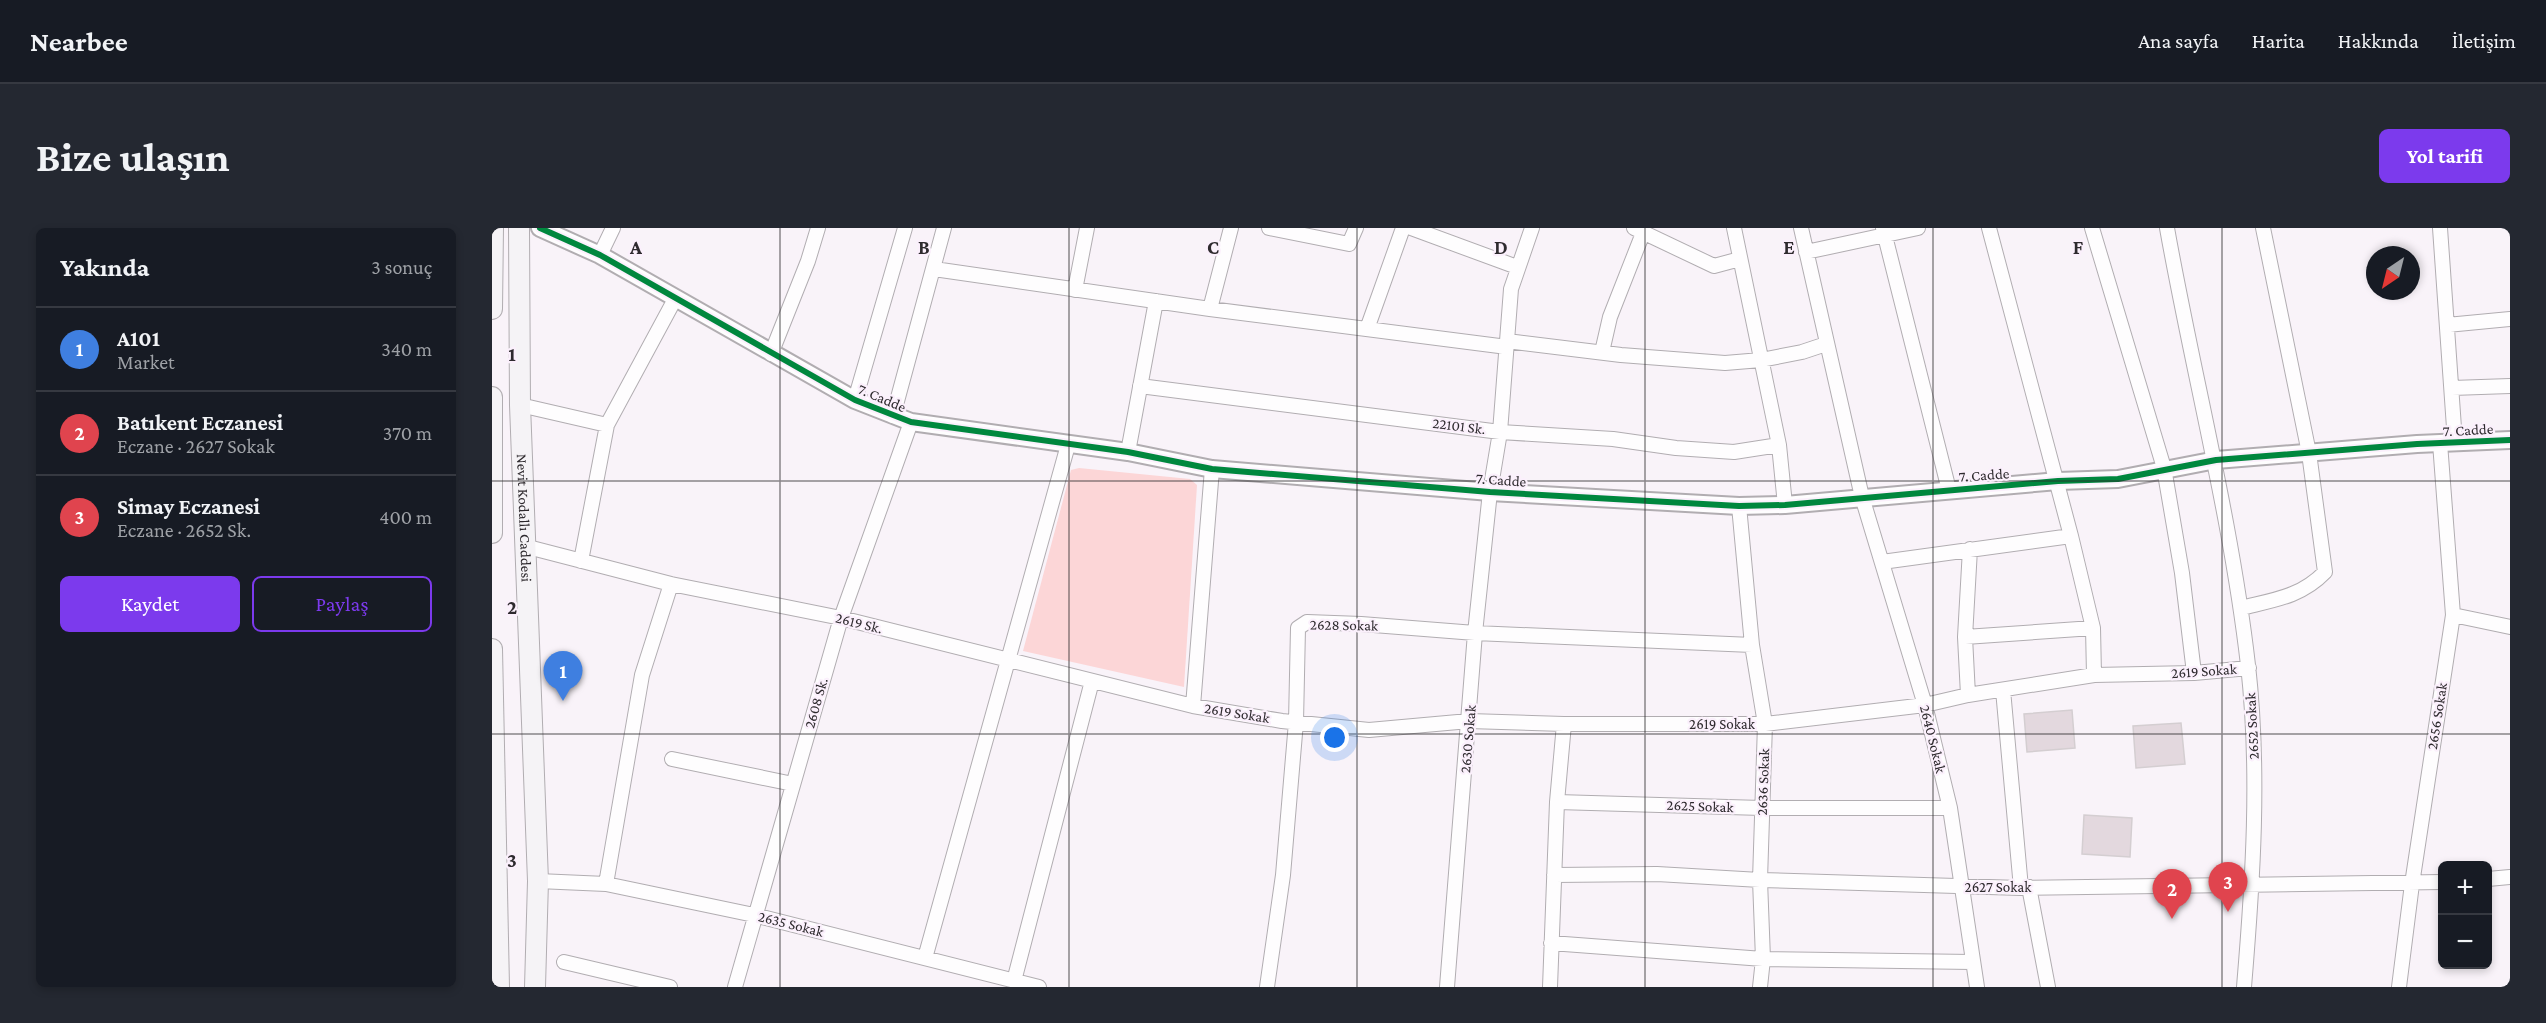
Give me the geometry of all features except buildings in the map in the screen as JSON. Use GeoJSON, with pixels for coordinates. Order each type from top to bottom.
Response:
{"type":"FeatureCollection","features":[{"type":"Feature","properties":{"kind":"main road"},"geometry":{"type":"LineString","coordinates":[[492,309],[493,228]]}},
{"type":"Feature","properties":{"kind":"main road","name":"Nevit Kodallı Caddesi"},"geometry":{"type":"LineString","coordinates":[[519,228],[524,546],[538,881],[535,987]]}},
{"type":"Feature","properties":{"kind":"main road","name":"Nevit Kodallı Caddesi"},"geometry":{"type":"LineString","coordinates":[[492,397],[492,533]]}},
{"type":"Feature","properties":{"kind":"main road"},"geometry":{"type":"LineString","coordinates":[[492,649],[493,860],[499,987]]}},
{"type":"Feature","properties":{"kind":"street","name":"7. Cadde"},"geometry":{"type":"LineString","coordinates":[[540,228],[600,255],[855,400],[911,423],[1128,452],[1212,469],[1490,492],[1739,506],[1785,505],[2058,481],[2118,479],[2164,468],[2216,460],[2510,440]]}},
{"type":"Feature","properties":{"kind":"street"},"geometry":{"type":"LineString","coordinates":[[600,255],[613,228]]}},
{"type":"Feature","properties":{"kind":"street"},"geometry":{"type":"LineString","coordinates":[[771,354],[808,261],[818,228]]}},
{"type":"Feature","properties":{"kind":"street"},"geometry":{"type":"LineString","coordinates":[[855,400],[905,228]]}},
{"type":"Feature","properties":{"kind":"street"},"geometry":{"type":"LineString","coordinates":[[893,416],[944,228]]}},
{"type":"Feature","properties":{"kind":"street"},"geometry":{"type":"LineString","coordinates":[[1075,290],[1087,228]]}},
{"type":"Feature","properties":{"kind":"street"},"geometry":{"type":"LineString","coordinates":[[1210,309],[1231,228]]}},
{"type":"Feature","properties":{"kind":"street"},"geometry":{"type":"LineString","coordinates":[[1269,228],[1349,244],[1356,228]]}},
{"type":"Feature","properties":{"kind":"street"},"geometry":{"type":"LineString","coordinates":[[1367,329],[1403,228]]}},
{"type":"Feature","properties":{"kind":"street"},"geometry":{"type":"LineString","coordinates":[[1411,228],[1517,267]]}},
{"type":"Feature","properties":{"kind":"street","name":"2630 Sokak"},"geometry":{"type":"LineString","coordinates":[[1447,987],[1475,633],[1490,492],[1500,432],[1511,289],[1532,228]]}},
{"type":"Feature","properties":{"kind":"street"},"geometry":{"type":"LineString","coordinates":[[1734,228],[1779,445],[1785,505]]}},
{"type":"Feature","properties":{"kind":"street","name":"2640 Sokak"},"geometry":{"type":"LineString","coordinates":[[1801,228],[1862,498],[1925,705],[1950,808],[1977,987]]}},
{"type":"Feature","properties":{"kind":"street"},"geometry":{"type":"LineString","coordinates":[[1806,252],[1884,232],[1918,228]]}},
{"type":"Feature","properties":{"kind":"street"},"geometry":{"type":"LineString","coordinates":[[1989,228],[2071,536],[2092,628],[2094,675]]}},
{"type":"Feature","properties":{"kind":"street"},"geometry":{"type":"LineString","coordinates":[[2092,228],[2164,468],[2182,573],[2194,673]]}},
{"type":"Feature","properties":{"kind":"street","name":"2652 Sokak"},"geometry":{"type":"LineString","coordinates":[[2167,228],[2216,460],[2249,668],[2254,764],[2253,886],[2244,987]]}},
{"type":"Feature","properties":{"kind":"street"},"geometry":{"type":"LineString","coordinates":[[2241,608],[2291,595],[2312,585],[2325,572],[2309,453],[2263,228]]}},
{"type":"Feature","properties":{"kind":"street","name":"2656 Sokak"},"geometry":{"type":"LineString","coordinates":[[2400,987],[2412,884],[2453,615],[2447,443],[2452,388],[2440,228]]}},
{"type":"Feature","properties":{"kind":"street"},"geometry":{"type":"LineString","coordinates":[[1602,352],[1610,316],[1638,230],[1714,266],[1740,259]]}},
{"type":"Feature","properties":{"kind":"street"},"geometry":{"type":"LineString","coordinates":[[1884,232],[1949,490]]}},
{"type":"Feature","properties":{"kind":"street"},"geometry":{"type":"LineString","coordinates":[[934,269],[1367,329],[1725,363],[1761,360],[1802,352],[1826,344]]}},
{"type":"Feature","properties":{"kind":"street"},"geometry":{"type":"LineString","coordinates":[[582,561],[607,425],[675,299]]}},
{"type":"Feature","properties":{"kind":"street"},"geometry":{"type":"LineString","coordinates":[[1128,452],[1156,301]]}},
{"type":"Feature","properties":{"kind":"street"},"geometry":{"type":"LineString","coordinates":[[2447,325],[2510,319]]}},
{"type":"Feature","properties":{"kind":"street","name":"22101 Sk."},"geometry":{"type":"LineString","coordinates":[[1140,386],[1500,432],[1612,439],[1676,448],[1734,452],[1779,445]]}},
{"type":"Feature","properties":{"kind":"street"},"geometry":{"type":"LineString","coordinates":[[2452,388],[2510,386]]}},
{"type":"Feature","properties":{"kind":"street"},"geometry":{"type":"LineString","coordinates":[[520,405],[607,425]]}},
{"type":"Feature","properties":{"kind":"street","name":"2608 Sk."},"geometry":{"type":"LineString","coordinates":[[735,987],[841,618],[911,423]]}},
{"type":"Feature","properties":{"kind":"street"},"geometry":{"type":"LineString","coordinates":[[924,958],[1068,445]]}},
{"type":"Feature","properties":{"kind":"street"},"geometry":{"type":"LineString","coordinates":[[1193,706],[1212,469]]}},
{"type":"Feature","properties":{"kind":"street","name":"2636 Sokak"},"geometry":{"type":"LineString","coordinates":[[1739,506],[1752,645],[1765,724],[1760,880],[1763,959],[1761,987]]}},
{"type":"Feature","properties":{"kind":"street"},"geometry":{"type":"LineString","coordinates":[[1882,562],[2071,536]]}},
{"type":"Feature","properties":{"kind":"street","name":"2619 Sk."},"geometry":{"type":"LineString","coordinates":[[524,546],[672,584],[841,618],[1193,706]]}},
{"type":"Feature","properties":{"kind":"street"},"geometry":{"type":"LineString","coordinates":[[1968,695],[1965,637],[1970,549]]}},
{"type":"Feature","properties":{"kind":"street"},"geometry":{"type":"LineString","coordinates":[[606,884],[642,675],[672,584]]}},
{"type":"Feature","properties":{"kind":"street"},"geometry":{"type":"LineString","coordinates":[[2453,615],[2510,627]]}},
{"type":"Feature","properties":{"kind":"street","name":"2628 Sokak"},"geometry":{"type":"LineString","coordinates":[[1268,987],[1283,875],[1296,722],[1298,628],[1308,622],[1475,633],[1752,645]]}},
{"type":"Feature","properties":{"kind":"street"},"geometry":{"type":"LineString","coordinates":[[1965,637],[2092,628]]}},
{"type":"Feature","properties":{"kind":"street","name":"2619 Sokak"},"geometry":{"type":"LineString","coordinates":[[1193,706],[1296,722],[1369,730],[1469,721],[1564,724],[1765,724],[1925,705],[1968,695],[2094,675],[2194,673],[2249,668]]}},
{"type":"Feature","properties":{"kind":"street"},"geometry":{"type":"LineString","coordinates":[[1014,981],[1092,681]]}},
{"type":"Feature","properties":{"kind":"street"},"geometry":{"type":"LineString","coordinates":[[2003,690],[2025,888],[2048,987]]}},
{"type":"Feature","properties":{"kind":"street"},"geometry":{"type":"LineString","coordinates":[[1550,987],[1557,802],[1564,724]]}},
{"type":"Feature","properties":{"kind":"street"},"geometry":{"type":"LineString","coordinates":[[672,759],[792,784]]}},
{"type":"Feature","properties":{"kind":"street","name":"2625 Sokak"},"geometry":{"type":"LineString","coordinates":[[1557,802],[1762,808],[1950,808]]}},
{"type":"Feature","properties":{"kind":"street","name":"2627 Sokak"},"geometry":{"type":"LineString","coordinates":[[1554,875],[1657,874],[1760,880],[2025,888],[2438,882]]}},
{"type":"Feature","properties":{"kind":"street"},"geometry":{"type":"LineString","coordinates":[[2492,879],[2510,877]]}},
{"type":"Feature","properties":{"kind":"street","name":"2635 Sokak"},"geometry":{"type":"LineString","coordinates":[[538,881],[606,884],[754,915],[1040,987]]}},
{"type":"Feature","properties":{"kind":"street"},"geometry":{"type":"LineString","coordinates":[[1551,943],[1763,959],[1972,962]]}},
{"type":"Feature","properties":{"kind":"street"},"geometry":{"type":"LineString","coordinates":[[564,962],[670,987]]}},
{"type":"Feature","properties":{"kind":"shaded area"},"geometry":{"type":"Polygon","coordinates":[[[1079,468],[1190,479],[1197,485],[1184,687],[1023,651],[1071,470],[1079,468]]]}},
{"type":"Feature","properties":{"kind":"cycle path"},"geometry":{"type":"LineString","coordinates":[[540,228],[600,255],[855,400],[911,422],[1128,452],[1212,469],[1490,492],[1739,506],[1785,505],[2058,481],[2118,479],[2216,460],[2417,444],[2510,440]]}},
{"type":"Feature","properties":{"kind":"place","name":"A101"},"geometry":{"type":"Point","coordinates":[563,701]}},
{"type":"Feature","properties":{"kind":"place","name":"Simay Eczanesi"},"geometry":{"type":"Point","coordinates":[2228,912]}},
{"type":"Feature","properties":{"kind":"place","name":"Batıkent Eczanesi"},"geometry":{"type":"Point","coordinates":[2172,919]}}]}
